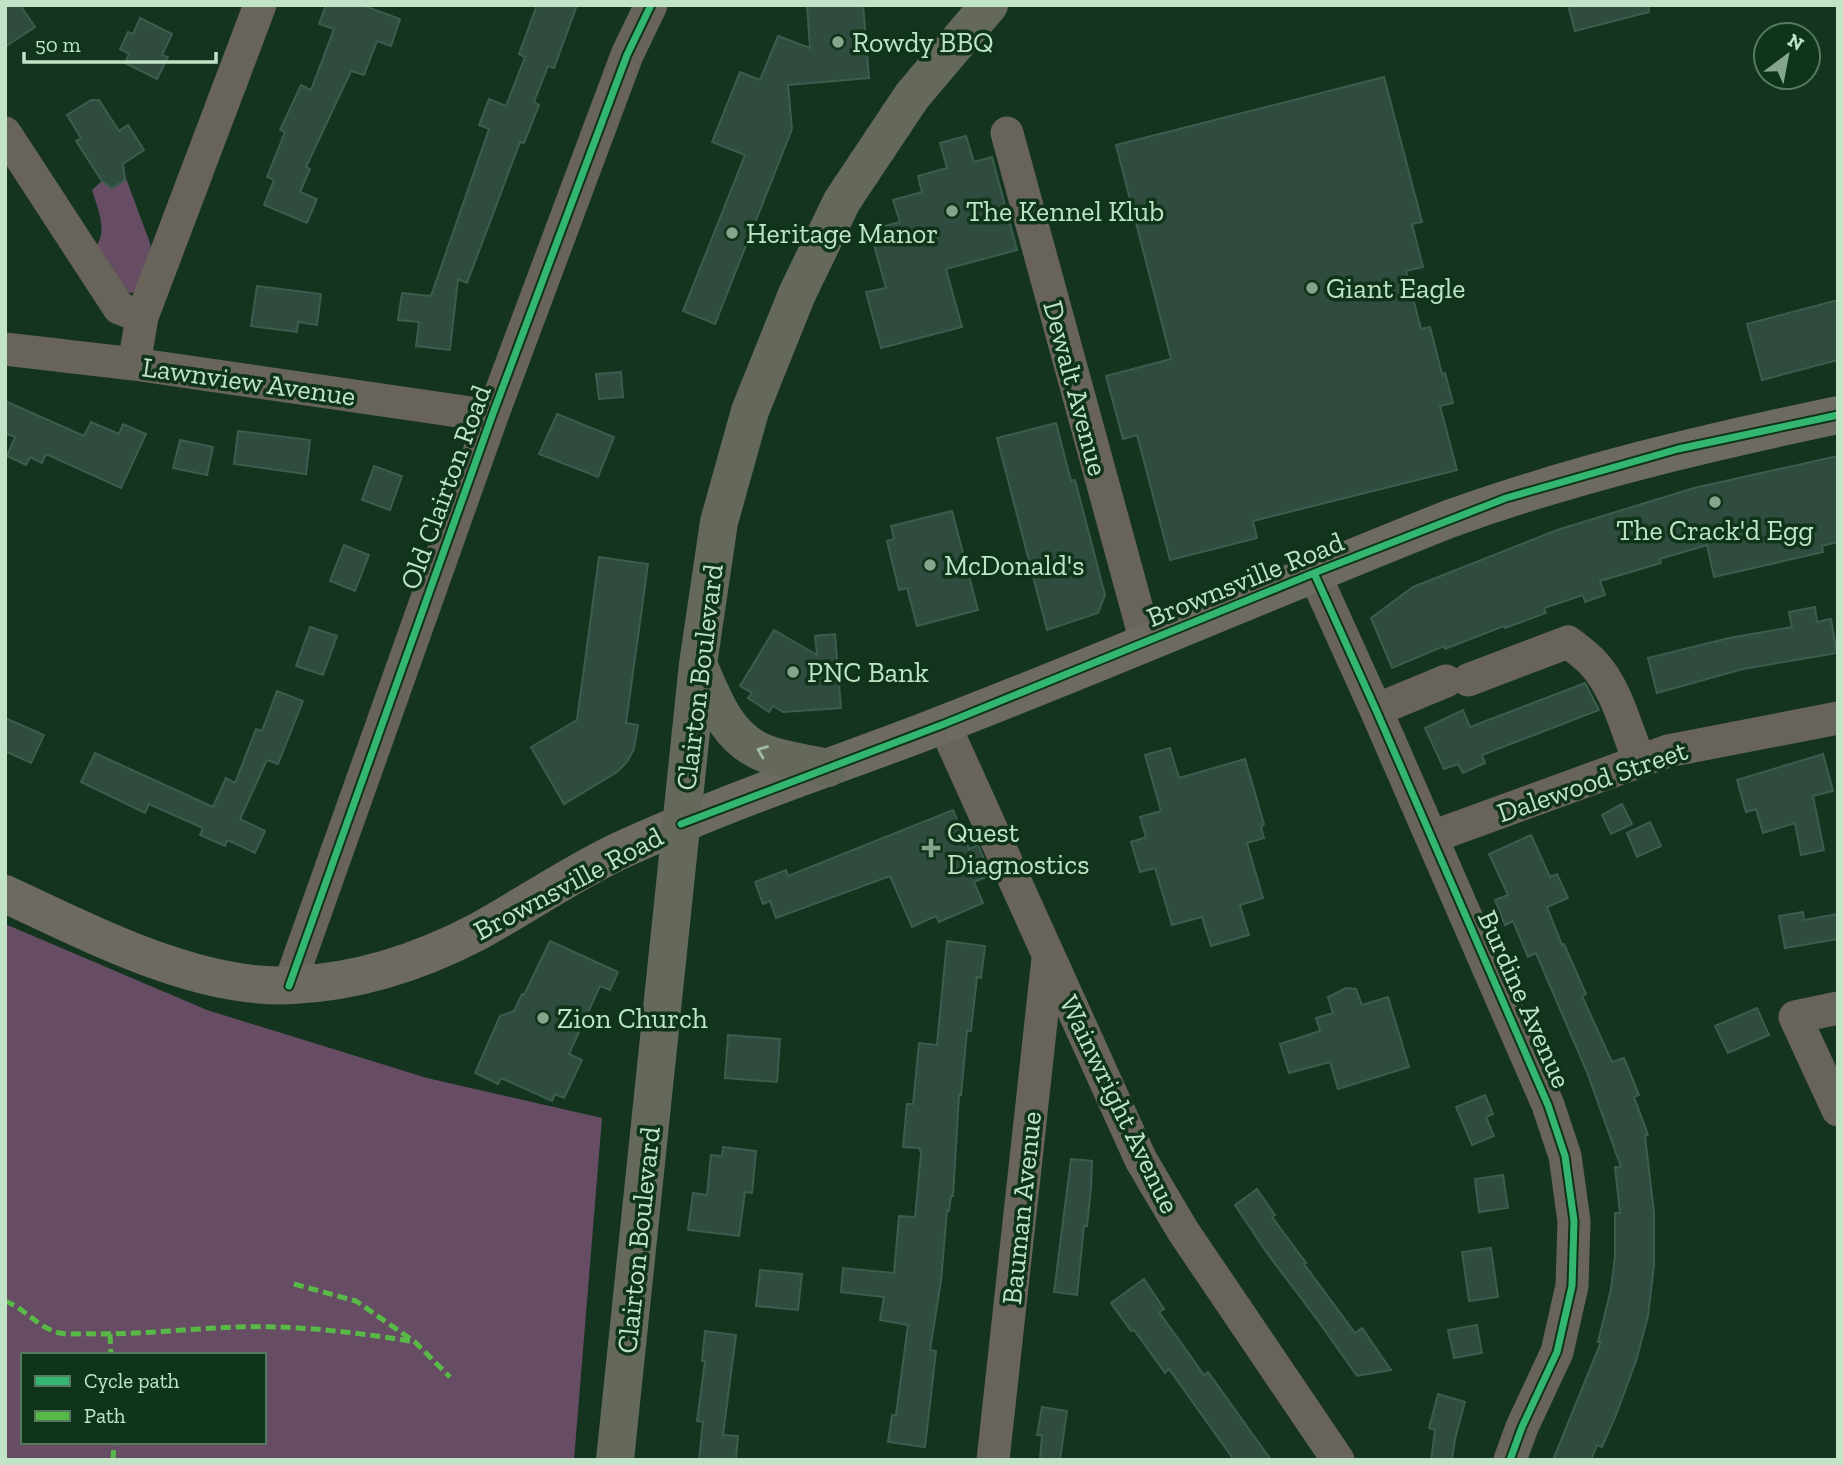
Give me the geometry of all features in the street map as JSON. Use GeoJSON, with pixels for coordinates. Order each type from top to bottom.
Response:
{"type":"FeatureCollection","features":[{"type":"Feature","properties":{"kind":"highway","name":"Clairton Boulevard"},"geometry":{"type":"LineString","coordinates":[[615,1460],[698,664],[719,522],[750,411],[797,293],[842,201],[912,96],[989,5]]}},
{"type":"Feature","properties":{"kind":"highway"},"geometry":{"type":"LineString","coordinates":[[698,664],[722,717],[748,745],[765,754],[828,768]]}},
{"type":"Feature","properties":{"kind":"main road","name":"Brownsville Road"},"geometry":{"type":"LineString","coordinates":[[5,894],[86,931],[174,966],[218,979],[252,986],[289,986],[354,978],[397,966],[475,933],[613,854],[681,824],[944,724],[1506,498],[1678,449],[1838,415]]}},
{"type":"Feature","properties":{"kind":"street"},"geometry":{"type":"LineString","coordinates":[[134,364],[142,317],[260,5]]}},
{"type":"Feature","properties":{"kind":"street","name":"Old Clairton Road"},"geometry":{"type":"LineString","coordinates":[[289,986],[492,416],[627,55],[651,5]]}},
{"type":"Feature","properties":{"kind":"street","name":"Dewalt Avenue"},"geometry":{"type":"LineString","coordinates":[[1007,132],[1146,642]]}},
{"type":"Feature","properties":{"kind":"street"},"geometry":{"type":"LineString","coordinates":[[5,134],[119,308],[142,317]]}},
{"type":"Feature","properties":{"kind":"street","name":"Lawnview Avenue"},"geometry":{"type":"LineString","coordinates":[[5,349],[134,364],[492,416]]}},
{"type":"Feature","properties":{"kind":"street","name":"Burdine Avenue"},"geometry":{"type":"LineString","coordinates":[[1314,573],[1548,1105],[1565,1156],[1572,1208],[1572,1286],[1557,1352],[1522,1427],[1510,1460]]}},
{"type":"Feature","properties":{"kind":"street"},"geometry":{"type":"LineString","coordinates":[[1376,710],[1568,642],[1595,665],[1604,678],[1639,760]]}},
{"type":"Feature","properties":{"kind":"street","name":"Dalewood Street"},"geometry":{"type":"LineString","coordinates":[[1432,837],[1668,751],[1838,718]]}},
{"type":"Feature","properties":{"kind":"street","name":"Wainwright Avenue"},"geometry":{"type":"LineString","coordinates":[[944,724],[1141,1160],[1183,1231],[1338,1460]]}},
{"type":"Feature","properties":{"kind":"street","name":"Bauman Avenue"},"geometry":{"type":"LineString","coordinates":[[993,1460],[1048,956]]}},
{"type":"Feature","properties":{"kind":"street"},"geometry":{"type":"LineString","coordinates":[[1838,1008],[1795,1017],[1838,1110]]}},
{"type":"Feature","properties":{"kind":"shaded area"},"geometry":{"type":"Polygon","coordinates":[[[124,173],[150,243],[152,257],[135,292],[129,293],[95,247],[102,227],[92,190],[102,181],[111,187],[119,185],[124,179],[124,173]]]}},
{"type":"Feature","properties":{"kind":"shaded area"},"geometry":{"type":"Polygon","coordinates":[[[5,924],[207,1010],[427,1078],[602,1118],[574,1460],[5,1460],[5,924]]]}},
{"type":"Feature","properties":{"kind":"building"},"geometry":{"type":"Polygon","coordinates":[[[5,5],[20,5],[35,27],[5,47],[5,5]]]}},
{"type":"Feature","properties":{"kind":"building"},"geometry":{"type":"Polygon","coordinates":[[[326,5],[362,5],[400,19],[391,46],[377,41],[364,75],[351,71],[306,167],[310,169],[300,192],[317,199],[307,223],[264,205],[274,180],[267,177],[285,132],[280,130],[301,85],[311,90],[334,29],[319,24],[326,5]]]}},
{"type":"Feature","properties":{"kind":"building"},"geometry":{"type":"Polygon","coordinates":[[[537,5],[577,5],[554,68],[548,66],[534,102],[539,105],[524,143],[520,142],[467,283],[458,279],[450,350],[416,346],[419,322],[398,320],[402,293],[431,296],[489,129],[479,125],[489,99],[506,106],[525,57],[519,54],[537,5]]]}},
{"type":"Feature","properties":{"kind":"building","name":"Heritage Manor"},"geometry":{"type":"Polygon","coordinates":[[[807,5],[863,5],[869,78],[788,85],[792,129],[715,324],[683,311],[745,155],[712,142],[740,72],[760,80],[778,36],[810,48],[807,5]]]}},
{"type":"Feature","properties":{"kind":"building"},"geometry":{"type":"Polygon","coordinates":[[[1568,5],[1648,5],[1649,12],[1575,31],[1568,5]]]}},
{"type":"Feature","properties":{"kind":"building"},"geometry":{"type":"Polygon","coordinates":[[[140,18],[172,34],[162,55],[168,57],[157,79],[125,63],[129,54],[120,49],[128,32],[133,34],[140,18]]]}},
{"type":"Feature","properties":{"kind":"building"},"geometry":{"type":"Polygon","coordinates":[[[1384,77],[1422,222],[1412,224],[1423,267],[1406,271],[1421,329],[1430,327],[1442,374],[1445,373],[1453,403],[1440,406],[1457,470],[1253,521],[1257,538],[1170,560],[1137,435],[1123,439],[1106,376],[1171,359],[1116,145],[1384,77]]]}},
{"type":"Feature","properties":{"kind":"building"},"geometry":{"type":"Polygon","coordinates":[[[91,100],[99,100],[119,131],[128,125],[144,150],[123,164],[125,180],[112,188],[102,181],[76,141],[81,138],[67,115],[91,100]]]}},
{"type":"Feature","properties":{"kind":"building","name":"The Kennel Klub"},"geometry":{"type":"Polygon","coordinates":[[[966,136],[974,162],[992,157],[1017,250],[946,269],[962,327],[881,348],[866,292],[886,288],[872,238],[887,234],[885,226],[900,222],[893,200],[922,192],[918,176],[947,168],[940,143],[966,136]]]}},
{"type":"Feature","properties":{"kind":"building"},"geometry":{"type":"Polygon","coordinates":[[[257,286],[321,294],[317,325],[298,322],[297,332],[251,326],[257,286]]]}},
{"type":"Feature","properties":{"kind":"building"},"geometry":{"type":"Polygon","coordinates":[[[1838,300],[1838,360],[1762,380],[1747,324],[1838,300]]]}},
{"type":"Feature","properties":{"kind":"building"},"geometry":{"type":"Polygon","coordinates":[[[621,372],[623,397],[599,399],[596,374],[621,372]]]}},
{"type":"Feature","properties":{"kind":"building"},"geometry":{"type":"Polygon","coordinates":[[[5,401],[84,436],[91,422],[119,434],[123,424],[146,434],[121,488],[46,454],[42,463],[30,457],[26,465],[7,456],[15,437],[5,433],[5,401]]]}},
{"type":"Feature","properties":{"kind":"building"},"geometry":{"type":"Polygon","coordinates":[[[557,414],[614,437],[598,477],[539,454],[557,414]]]}},
{"type":"Feature","properties":{"kind":"building"},"geometry":{"type":"Polygon","coordinates":[[[1056,423],[1071,481],[1075,480],[1105,595],[1098,613],[1047,630],[997,438],[1056,423]]]}},
{"type":"Feature","properties":{"kind":"building"},"geometry":{"type":"Polygon","coordinates":[[[238,431],[310,440],[306,474],[234,464],[238,431]]]}},
{"type":"Feature","properties":{"kind":"building"},"geometry":{"type":"Polygon","coordinates":[[[180,440],[213,447],[207,475],[173,468],[180,440]]]}},
{"type":"Feature","properties":{"kind":"building"},"geometry":{"type":"Polygon","coordinates":[[[1838,456],[1838,542],[1822,546],[1823,552],[1714,577],[1707,545],[1660,559],[1661,563],[1600,581],[1605,595],[1585,602],[1583,595],[1544,608],[1546,613],[1445,649],[1444,646],[1392,668],[1371,618],[1413,587],[1557,530],[1694,488],[1838,456]]]}},
{"type":"Feature","properties":{"kind":"building"},"geometry":{"type":"Polygon","coordinates":[[[374,466],[402,476],[390,510],[362,500],[374,466]]]}},
{"type":"Feature","properties":{"kind":"building","name":"McDonald's"},"geometry":{"type":"Polygon","coordinates":[[[952,511],[978,610],[917,626],[907,588],[899,590],[887,541],[894,539],[891,526],[952,511]]]}},
{"type":"Feature","properties":{"kind":"building"},"geometry":{"type":"Polygon","coordinates":[[[344,545],[369,555],[355,591],[330,581],[344,545]]]}},
{"type":"Feature","properties":{"kind":"building"},"geometry":{"type":"Polygon","coordinates":[[[599,557],[648,564],[626,723],[638,725],[634,749],[627,762],[617,772],[564,804],[531,747],[577,720],[599,557]]]}},
{"type":"Feature","properties":{"kind":"building"},"geometry":{"type":"Polygon","coordinates":[[[1815,607],[1817,622],[1831,619],[1837,653],[1743,669],[1657,693],[1648,658],[1729,638],[1792,627],[1789,612],[1815,607]]]}},
{"type":"Feature","properties":{"kind":"building"},"geometry":{"type":"Polygon","coordinates":[[[310,627],[337,636],[323,675],[296,666],[310,627]]]}},
{"type":"Feature","properties":{"kind":"building","name":"PNC Bank"},"geometry":{"type":"Polygon","coordinates":[[[774,630],[817,655],[815,636],[835,634],[841,708],[783,712],[773,706],[769,712],[748,698],[752,693],[740,686],[774,630]]]}},
{"type":"Feature","properties":{"kind":"building"},"geometry":{"type":"Polygon","coordinates":[[[1585,683],[1599,710],[1482,755],[1485,763],[1463,773],[1458,764],[1444,769],[1425,728],[1463,710],[1470,727],[1585,683]]]}},
{"type":"Feature","properties":{"kind":"building"},"geometry":{"type":"Polygon","coordinates":[[[277,691],[303,701],[278,764],[267,760],[240,819],[265,831],[255,853],[230,841],[227,841],[225,846],[200,835],[203,828],[149,804],[145,813],[81,782],[95,753],[213,807],[226,778],[235,783],[256,729],[262,731],[277,691]]]}},
{"type":"Feature","properties":{"kind":"building"},"geometry":{"type":"Polygon","coordinates":[[[5,718],[44,735],[31,763],[5,751],[5,718]]]}},
{"type":"Feature","properties":{"kind":"building"},"geometry":{"type":"Polygon","coordinates":[[[1170,748],[1179,778],[1245,759],[1264,824],[1261,828],[1264,838],[1247,843],[1263,898],[1240,905],[1249,935],[1211,946],[1202,917],[1172,925],[1155,868],[1140,872],[1131,842],[1146,837],[1140,817],[1161,811],[1145,755],[1170,748]]]}},
{"type":"Feature","properties":{"kind":"building"},"geometry":{"type":"Polygon","coordinates":[[[1823,754],[1833,791],[1813,796],[1824,850],[1801,855],[1795,823],[1763,833],[1756,809],[1746,812],[1737,780],[1823,754]]]}},
{"type":"Feature","properties":{"kind":"building"},"geometry":{"type":"Polygon","coordinates":[[[1622,804],[1632,824],[1611,834],[1602,815],[1622,804]]]}},
{"type":"Feature","properties":{"kind":"building"},"geometry":{"type":"Polygon","coordinates":[[[953,810],[969,849],[978,845],[991,875],[974,882],[983,903],[939,922],[936,916],[912,927],[890,876],[776,918],[770,901],[763,904],[755,882],[786,870],[788,876],[953,810]]]}},
{"type":"Feature","properties":{"kind":"building"},"geometry":{"type":"Polygon","coordinates":[[[1650,822],[1661,846],[1637,857],[1627,833],[1650,822]]]}},
{"type":"Feature","properties":{"kind":"building"},"geometry":{"type":"Polygon","coordinates":[[[1531,835],[1550,877],[1557,874],[1568,898],[1547,907],[1586,994],[1582,996],[1612,1062],[1624,1058],[1639,1095],[1634,1097],[1648,1135],[1645,1136],[1654,1213],[1654,1265],[1648,1316],[1636,1361],[1616,1415],[1602,1447],[1597,1445],[1591,1460],[1553,1460],[1601,1342],[1598,1342],[1611,1289],[1615,1256],[1615,1213],[1620,1213],[1615,1167],[1621,1167],[1587,1072],[1536,953],[1528,957],[1513,921],[1505,925],[1495,900],[1508,895],[1489,854],[1531,835]]]}},
{"type":"Feature","properties":{"kind":"building"},"geometry":{"type":"Polygon","coordinates":[[[1803,912],[1804,920],[1838,914],[1838,939],[1785,948],[1779,916],[1803,912]]]}},
{"type":"Feature","properties":{"kind":"building","name":"Zion Church"},"geometry":{"type":"Polygon","coordinates":[[[550,941],[618,972],[610,990],[600,986],[569,1054],[582,1060],[564,1098],[555,1094],[552,1101],[501,1078],[498,1084],[475,1073],[500,1016],[514,1011],[550,941]]]}},
{"type":"Feature","properties":{"kind":"building"},"geometry":{"type":"Polygon","coordinates":[[[947,941],[985,946],[981,978],[977,977],[971,1031],[967,1031],[959,1095],[953,1196],[947,1211],[941,1281],[930,1350],[936,1351],[925,1447],[888,1442],[892,1415],[896,1415],[908,1325],[880,1320],[884,1297],[841,1292],[843,1268],[894,1273],[899,1216],[915,1217],[921,1153],[919,1148],[903,1147],[907,1104],[913,1104],[919,1043],[937,1045],[947,941]]]}},
{"type":"Feature","properties":{"kind":"building"},"geometry":{"type":"Polygon","coordinates":[[[1346,988],[1356,989],[1362,1005],[1388,997],[1409,1067],[1338,1089],[1330,1062],[1289,1073],[1280,1044],[1320,1031],[1316,1018],[1333,1013],[1328,997],[1346,988]]]}},
{"type":"Feature","properties":{"kind":"building"},"geometry":{"type":"Polygon","coordinates":[[[1757,1008],[1769,1035],[1728,1053],[1715,1026],[1757,1008]]]}},
{"type":"Feature","properties":{"kind":"building"},"geometry":{"type":"Polygon","coordinates":[[[728,1035],[780,1039],[777,1082],[725,1078],[728,1035]]]}},
{"type":"Feature","properties":{"kind":"building"},"geometry":{"type":"Polygon","coordinates":[[[1485,1095],[1493,1114],[1486,1117],[1494,1136],[1472,1145],[1456,1107],[1485,1095]]]}},
{"type":"Feature","properties":{"kind":"building"},"geometry":{"type":"Polygon","coordinates":[[[723,1147],[756,1151],[752,1193],[745,1192],[739,1236],[688,1230],[693,1193],[707,1195],[711,1155],[722,1156],[723,1147]]]}},
{"type":"Feature","properties":{"kind":"building"},"geometry":{"type":"Polygon","coordinates":[[[1071,1159],[1092,1161],[1087,1226],[1084,1226],[1077,1295],[1054,1292],[1071,1159]]]}},
{"type":"Feature","properties":{"kind":"building"},"geometry":{"type":"Polygon","coordinates":[[[1503,1175],[1508,1208],[1479,1212],[1475,1179],[1503,1175]]]}},
{"type":"Feature","properties":{"kind":"building"},"geometry":{"type":"Polygon","coordinates":[[[1257,1189],[1275,1215],[1272,1217],[1355,1333],[1362,1328],[1391,1370],[1357,1376],[1235,1205],[1257,1189]]]}},
{"type":"Feature","properties":{"kind":"building"},"geometry":{"type":"Polygon","coordinates":[[[1491,1248],[1498,1297],[1469,1301],[1462,1252],[1491,1248]]]}},
{"type":"Feature","properties":{"kind":"building"},"geometry":{"type":"Polygon","coordinates":[[[760,1270],[802,1274],[798,1310],[756,1306],[760,1270]]]}},
{"type":"Feature","properties":{"kind":"building"},"geometry":{"type":"Polygon","coordinates":[[[1144,1279],[1164,1309],[1159,1312],[1204,1375],[1208,1372],[1271,1460],[1234,1460],[1169,1369],[1165,1373],[1111,1303],[1144,1279]]]}},
{"type":"Feature","properties":{"kind":"building"},"geometry":{"type":"Polygon","coordinates":[[[1477,1325],[1482,1353],[1454,1358],[1448,1330],[1477,1325]]]}},
{"type":"Feature","properties":{"kind":"building"},"geometry":{"type":"Polygon","coordinates":[[[705,1331],[736,1335],[723,1435],[738,1436],[736,1460],[699,1460],[703,1422],[697,1421],[705,1361],[702,1361],[705,1331]]]}},
{"type":"Feature","properties":{"kind":"building"},"geometry":{"type":"Polygon","coordinates":[[[1438,1394],[1465,1402],[1452,1460],[1431,1460],[1435,1430],[1429,1428],[1438,1394]]]}},
{"type":"Feature","properties":{"kind":"building"},"geometry":{"type":"Polygon","coordinates":[[[1042,1407],[1067,1411],[1060,1460],[1040,1460],[1042,1435],[1037,1435],[1042,1407]]]}},
{"type":"Feature","properties":{"kind":"marked path"},"geometry":{"type":"LineString","coordinates":[[294,1284],[356,1301],[415,1342],[450,1377]]}},
{"type":"Feature","properties":{"kind":"marked path"},"geometry":{"type":"LineString","coordinates":[[5,1301],[52,1331],[64,1334],[280,1327],[348,1332],[415,1342]]}},
{"type":"Feature","properties":{"kind":"marked path"},"geometry":{"type":"LineString","coordinates":[[110,1334],[111,1353]]}},
{"type":"Feature","properties":{"kind":"marked path"},"geometry":{"type":"LineString","coordinates":[[113,1460],[114,1444]]}},
{"type":"Feature","properties":{"kind":"cycle path"},"geometry":{"type":"LineString","coordinates":[[289,986],[492,416],[627,55],[651,5]]}},
{"type":"Feature","properties":{"kind":"cycle path"},"geometry":{"type":"LineString","coordinates":[[681,824],[944,724],[1506,498],[1678,449],[1838,415]]}},
{"type":"Feature","properties":{"kind":"cycle path"},"geometry":{"type":"LineString","coordinates":[[1314,573],[1548,1105],[1565,1156],[1574,1221],[1572,1286],[1557,1352],[1522,1427],[1510,1460]]}},
{"type":"Feature","properties":{"kind":"place","name":"Rowdy BBQ"},"geometry":{"type":"Point","coordinates":[838,42]}},
{"type":"Feature","properties":{"kind":"place","name":"The Kennel Klub"},"geometry":{"type":"Point","coordinates":[952,211]}},
{"type":"Feature","properties":{"kind":"place","name":"Heritage Manor"},"geometry":{"type":"Point","coordinates":[732,233]}},
{"type":"Feature","properties":{"kind":"place","name":"Giant Eagle"},"geometry":{"type":"Point","coordinates":[1312,288]}},
{"type":"Feature","properties":{"kind":"place","name":"The Crack'd Egg"},"geometry":{"type":"Point","coordinates":[1715,502]}},
{"type":"Feature","properties":{"kind":"place","name":"McDonald's"},"geometry":{"type":"Point","coordinates":[930,565]}},
{"type":"Feature","properties":{"kind":"place","name":"PNC Bank"},"geometry":{"type":"Point","coordinates":[793,672]}},
{"type":"Feature","properties":{"kind":"place","name":"Quest Diagnostics"},"geometry":{"type":"Point","coordinates":[931,848]}},
{"type":"Feature","properties":{"kind":"place","name":"Zion Church"},"geometry":{"type":"Point","coordinates":[543,1018]}}]}
